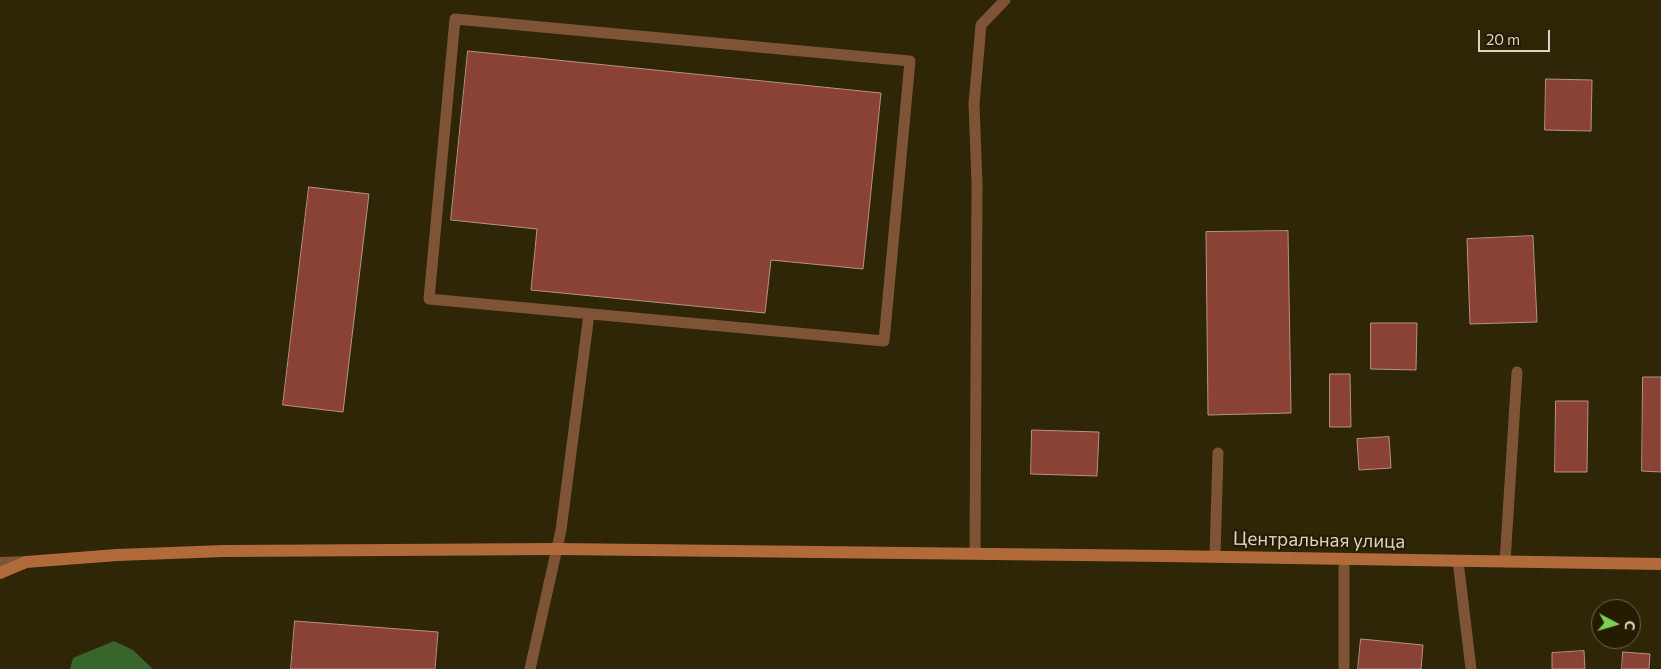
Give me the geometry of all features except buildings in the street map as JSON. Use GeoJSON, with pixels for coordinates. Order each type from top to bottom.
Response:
{"type":"FeatureCollection","features":[{"type":"Feature","properties":{"kind":"main road","name":"Центральная улица"},"geometry":{"type":"LineString","coordinates":[[0,573],[26,562],[117,555],[224,551],[557,549],[1215,556],[1661,564]]}},
{"type":"Feature","properties":{"kind":"street"},"geometry":{"type":"LineString","coordinates":[[0,563],[26,562]]}},
{"type":"Feature","properties":{"kind":"lane"},"geometry":{"type":"LineString","coordinates":[[975,554],[977,184],[974,104],[981,25],[1005,0]]}},
{"type":"Feature","properties":{"kind":"lane"},"geometry":{"type":"LineString","coordinates":[[455,19],[910,61],[884,341],[589,314],[429,299],[455,19]]}},
{"type":"Feature","properties":{"kind":"lane"},"geometry":{"type":"LineString","coordinates":[[530,669],[557,549],[589,314]]}},
{"type":"Feature","properties":{"kind":"lane"},"geometry":{"type":"LineString","coordinates":[[1505,562],[1517,372]]}},
{"type":"Feature","properties":{"kind":"lane"},"geometry":{"type":"LineString","coordinates":[[1215,556],[1218,453]]}},
{"type":"Feature","properties":{"kind":"lane"},"geometry":{"type":"LineString","coordinates":[[1344,559],[1344,669]]}},
{"type":"Feature","properties":{"kind":"lane"},"geometry":{"type":"LineString","coordinates":[[1458,561],[1471,669]]}},
{"type":"Feature","properties":{"kind":"green space"},"geometry":{"type":"Polygon","coordinates":[[[114,641],[133,650],[153,669],[70,669],[73,658],[114,641]]]}}]}
